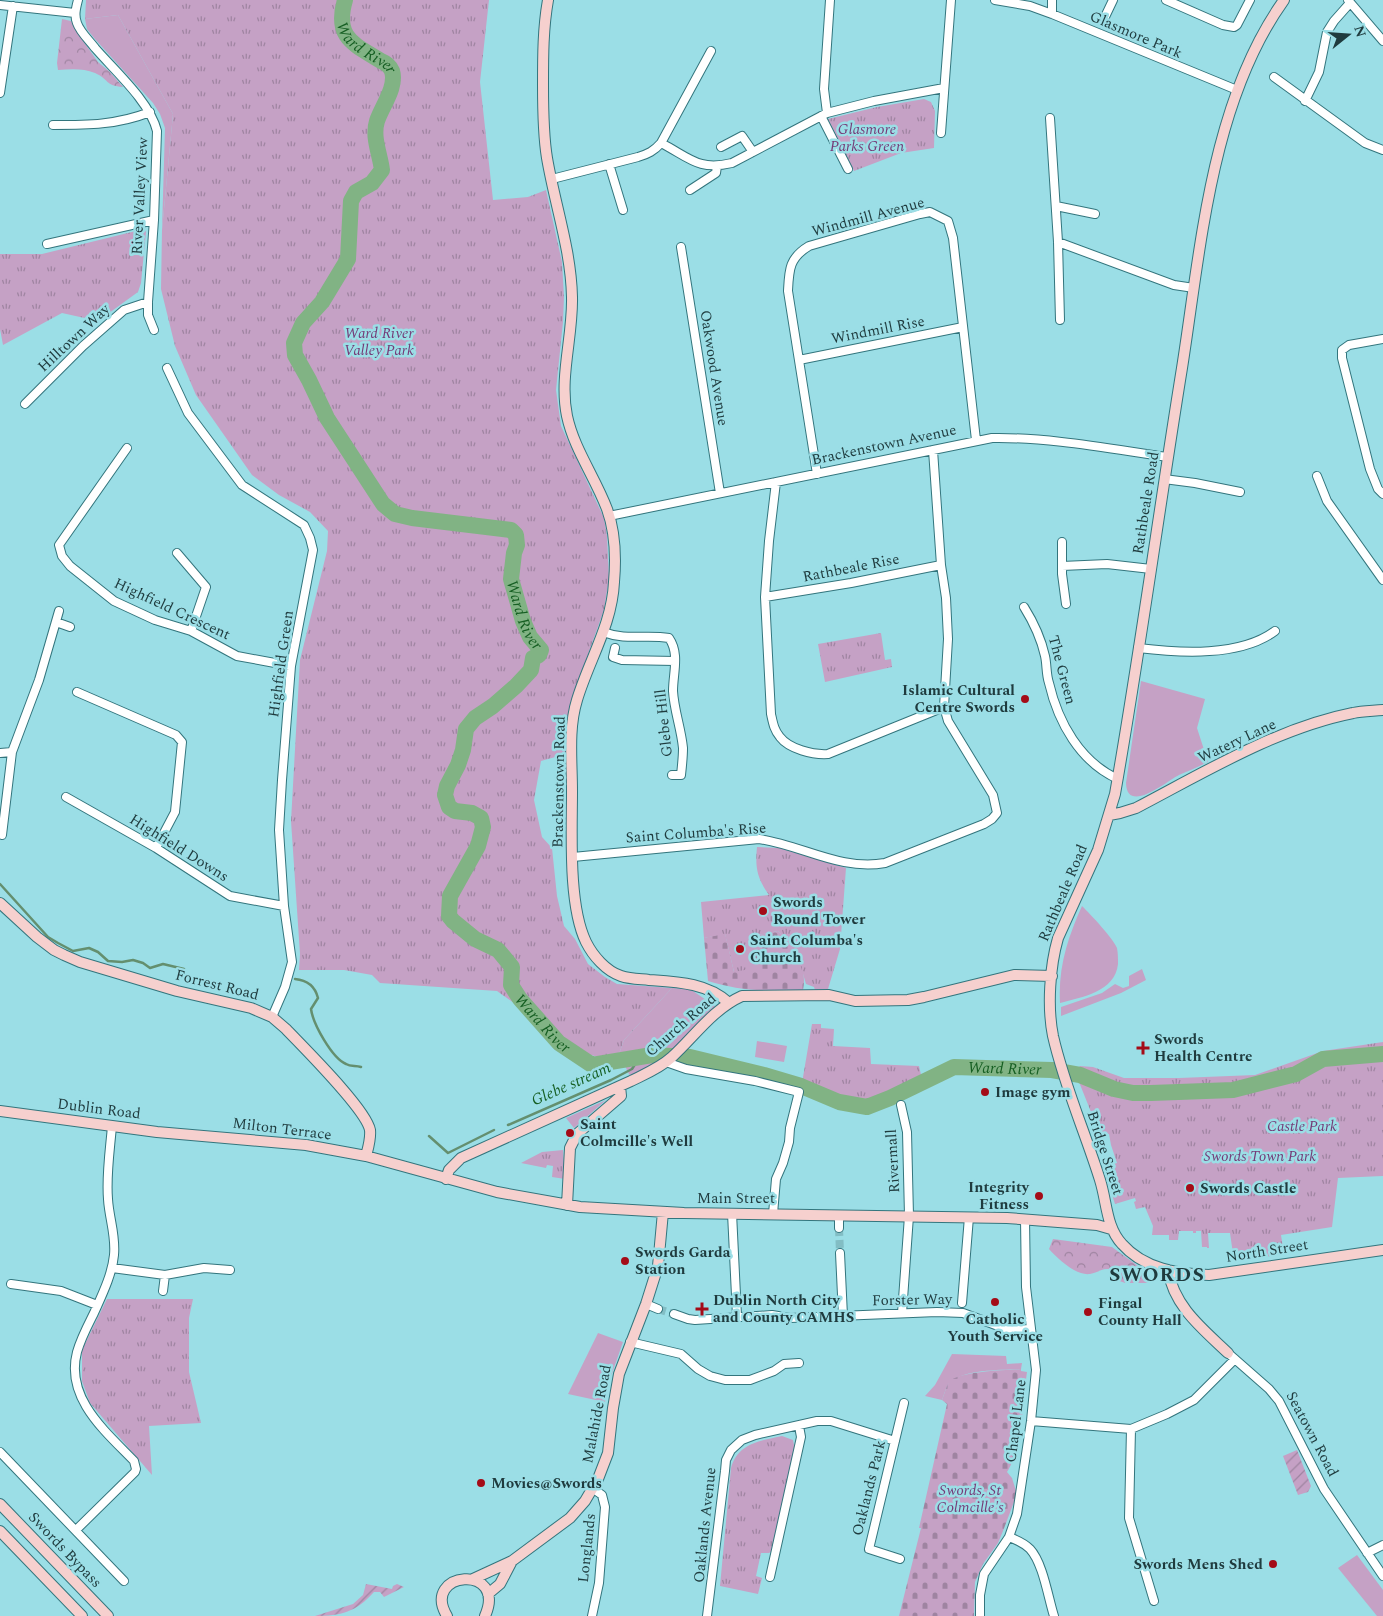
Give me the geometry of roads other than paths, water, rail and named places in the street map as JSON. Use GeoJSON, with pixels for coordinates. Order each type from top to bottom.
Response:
{"type":"FeatureCollection","features":[{"type":"Feature","properties":{"kind":"main road","name":"Brackenstown Road"},"geometry":{"type":"LineString","coordinates":[[548,0],[544,36],[543,123],[546,156],[570,267],[572,298],[571,330],[564,390],[566,411],[575,442],[609,516],[614,556],[614,584],[611,604],[573,716],[573,857],[576,913],[579,926],[589,949],[609,970],[620,976],[694,985],[718,993],[729,1003]]}},
{"type":"Feature","properties":{"kind":"main road","name":"Rathbeale Road"},"geometry":{"type":"LineString","coordinates":[[1061,1063],[1053,1035],[1051,1013],[1054,952],[1058,938],[1098,850],[1118,779],[1210,196],[1236,90],[1248,62],[1284,0]]}},
{"type":"Feature","properties":{"kind":"main road","name":"Watery Lane"},"geometry":{"type":"LineString","coordinates":[[1109,815],[1120,814],[1136,808],[1250,750],[1310,724],[1353,713],[1383,710]]}},
{"type":"Feature","properties":{"kind":"main road","name":"Forrest Road"},"geometry":{"type":"LineString","coordinates":[[0,903],[20,923],[54,950],[80,962],[177,991],[252,1008],[272,1018],[286,1029],[362,1112],[370,1129],[366,1156]]}},
{"type":"Feature","properties":{"kind":"main road","name":"Church Road"},"geometry":{"type":"LineString","coordinates":[[446,1178],[449,1170],[461,1158],[652,1070],[668,1060],[729,1003],[742,996],[829,995],[855,1001],[908,1000],[1005,977],[1024,975],[1052,976]]}},
{"type":"Feature","properties":{"kind":"main road","name":"Bridge Street"},"geometry":{"type":"LineString","coordinates":[[1061,1063],[1100,1182],[1112,1229]]}},
{"type":"Feature","properties":{"kind":"main road"},"geometry":{"type":"LineString","coordinates":[[567,1205],[570,1148],[573,1140],[577,1134],[621,1096],[620,1086]]}},
{"type":"Feature","properties":{"kind":"main road","name":"Dublin Road"},"geometry":{"type":"LineString","coordinates":[[0,1111],[194,1135]]}},
{"type":"Feature","properties":{"kind":"main road","name":"Milton Terrace"},"geometry":{"type":"LineString","coordinates":[[194,1135],[283,1142],[366,1156]]}},
{"type":"Feature","properties":{"kind":"main road","name":"Main Street"},"geometry":{"type":"LineString","coordinates":[[366,1156],[497,1192],[567,1205],[663,1212],[1026,1219],[1097,1225],[1112,1229]]}},
{"type":"Feature","properties":{"kind":"main road","name":"Malahide Road"},"geometry":{"type":"LineString","coordinates":[[447,1616],[442,1605],[445,1589],[459,1579],[473,1579],[512,1561],[570,1518],[585,1501],[603,1469],[608,1453],[616,1386],[658,1266],[663,1212]]}},
{"type":"Feature","properties":{"kind":"main road","name":"North Street"},"geometry":{"type":"LineString","coordinates":[[1112,1229],[1121,1243],[1132,1254],[1168,1270],[1188,1274],[1209,1274],[1383,1250]]}},
{"type":"Feature","properties":{"kind":"main road","name":"Seatown Road"},"geometry":{"type":"LineString","coordinates":[[1168,1270],[1170,1283],[1183,1307],[1199,1326],[1232,1356]]}},
{"type":"Feature","properties":{"kind":"main road","name":"Swords Bypass"},"geometry":{"type":"LineString","coordinates":[[0,1504],[108,1616]]}},
{"type":"Feature","properties":{"kind":"main road"},"geometry":{"type":"LineString","coordinates":[[0,1532],[82,1616]]}},
{"type":"Feature","properties":{"kind":"main road","name":"Malahide Road"},"geometry":{"type":"LineString","coordinates":[[488,1594],[500,1584],[512,1561]]}},
{"type":"Feature","properties":{"kind":"main road"},"geometry":{"type":"LineString","coordinates":[[473,1579],[484,1586],[488,1594],[489,1607],[485,1616]]}},
{"type":"Feature","properties":{"kind":"street"},"geometry":{"type":"LineString","coordinates":[[0,5],[75,13],[78,0]]}},
{"type":"Feature","properties":{"kind":"street"},"geometry":{"type":"LineString","coordinates":[[830,0],[824,114],[848,169]]}},
{"type":"Feature","properties":{"kind":"street"},"geometry":{"type":"LineString","coordinates":[[941,133],[951,0]]}},
{"type":"Feature","properties":{"kind":"street","name":"Glasmore Park"},"geometry":{"type":"LineString","coordinates":[[995,0],[1030,6],[1052,14],[1236,90]]}},
{"type":"Feature","properties":{"kind":"street"},"geometry":{"type":"LineString","coordinates":[[1052,0],[1052,14]]}},
{"type":"Feature","properties":{"kind":"street"},"geometry":{"type":"LineString","coordinates":[[1103,21],[1114,0]]}},
{"type":"Feature","properties":{"kind":"street"},"geometry":{"type":"LineString","coordinates":[[1166,0],[1223,25],[1234,27],[1237,25],[1250,0]]}},
{"type":"Feature","properties":{"kind":"street"},"geometry":{"type":"LineString","coordinates":[[1305,100],[1319,72],[1326,32],[1349,2],[1381,36]]}},
{"type":"Feature","properties":{"kind":"street"},"geometry":{"type":"LineString","coordinates":[[0,93],[13,6]]}},
{"type":"Feature","properties":{"kind":"street","name":"River Valley View"},"geometry":{"type":"LineString","coordinates":[[75,13],[77,24],[86,37],[150,112],[158,131],[148,302],[148,315],[154,330]]}},
{"type":"Feature","properties":{"kind":"street"},"geometry":{"type":"LineString","coordinates":[[552,179],[649,154],[661,143],[711,51]]}},
{"type":"Feature","properties":{"kind":"street"},"geometry":{"type":"LineString","coordinates":[[1274,77],[1365,143],[1383,150]]}},
{"type":"Feature","properties":{"kind":"street"},"geometry":{"type":"LineString","coordinates":[[661,143],[700,164],[717,166],[732,163],[824,114],[874,101],[944,88]]}},
{"type":"Feature","properties":{"kind":"street"},"geometry":{"type":"LineString","coordinates":[[53,125],[102,125],[132,119],[150,112]]}},
{"type":"Feature","properties":{"kind":"street"},"geometry":{"type":"LineString","coordinates":[[1050,118],[1058,242],[1060,320]]}},
{"type":"Feature","properties":{"kind":"street"},"geometry":{"type":"LineString","coordinates":[[721,147],[742,136],[753,152]]}},
{"type":"Feature","properties":{"kind":"street"},"geometry":{"type":"LineString","coordinates":[[609,164],[623,210]]}},
{"type":"Feature","properties":{"kind":"street"},"geometry":{"type":"LineString","coordinates":[[690,190],[716,173],[717,166]]}},
{"type":"Feature","properties":{"kind":"street"},"geometry":{"type":"LineString","coordinates":[[1056,206],[1095,214]]}},
{"type":"Feature","properties":{"kind":"street","name":"Windmill Avenue"},"geometry":{"type":"LineString","coordinates":[[816,474],[788,291],[788,274],[793,261],[798,252],[809,246],[920,214],[930,212],[948,221],[953,238],[976,440]]}},
{"type":"Feature","properties":{"kind":"street"},"geometry":{"type":"LineString","coordinates":[[48,244],[154,220]]}},
{"type":"Feature","properties":{"kind":"street"},"geometry":{"type":"LineString","coordinates":[[1058,242],[1174,285],[1194,288]]}},
{"type":"Feature","properties":{"kind":"street","name":"Oakwood Avenue"},"geometry":{"type":"LineString","coordinates":[[681,248],[720,493]]}},
{"type":"Feature","properties":{"kind":"street","name":"Hilltown Way"},"geometry":{"type":"LineString","coordinates":[[25,404],[83,346],[124,310],[148,302]]}},
{"type":"Feature","properties":{"kind":"street","name":"Windmill Rise"},"geometry":{"type":"LineString","coordinates":[[798,360],[963,327]]}},
{"type":"Feature","properties":{"kind":"street"},"geometry":{"type":"LineString","coordinates":[[1383,338],[1349,345],[1342,350],[1342,358],[1370,470],[1378,489],[1383,494]]}},
{"type":"Feature","properties":{"kind":"street","name":"Highfield Green"},"geometry":{"type":"LineString","coordinates":[[167,368],[188,413],[242,485],[304,525],[313,550],[291,666],[284,740],[279,830],[284,906],[292,962],[285,987],[272,1018]]}},
{"type":"Feature","properties":{"kind":"street","name":"Brackenstown Avenue"},"geometry":{"type":"LineString","coordinates":[[609,516],[976,440],[1010,438],[1168,457]]}},
{"type":"Feature","properties":{"kind":"street","name":"Highfield Crescent"},"geometry":{"type":"LineString","coordinates":[[127,448],[59,545],[62,556],[70,566],[114,601],[155,620],[191,631],[237,656],[291,666]]}},
{"type":"Feature","properties":{"kind":"street","name":"Saint Columba's Rise"},"geometry":{"type":"LineString","coordinates":[[573,857],[759,839],[777,842],[847,864],[870,866],[885,863],[984,824],[997,813],[993,795],[948,721],[944,707],[948,639],[933,450]]}},
{"type":"Feature","properties":{"kind":"street"},"geometry":{"type":"LineString","coordinates":[[1317,476],[1327,501],[1383,580]]}},
{"type":"Feature","properties":{"kind":"street"},"geometry":{"type":"LineString","coordinates":[[1164,479],[1240,492]]}},
{"type":"Feature","properties":{"kind":"street"},"geometry":{"type":"LineString","coordinates":[[776,482],[765,597],[773,721],[780,738],[791,746],[818,755],[828,754],[944,707]]}},
{"type":"Feature","properties":{"kind":"street"},"geometry":{"type":"LineString","coordinates":[[1062,542],[1062,566],[1066,604]]}},
{"type":"Feature","properties":{"kind":"street"},"geometry":{"type":"LineString","coordinates":[[177,553],[206,586],[191,631]]}},
{"type":"Feature","properties":{"kind":"street"},"geometry":{"type":"LineString","coordinates":[[1062,566],[1107,564],[1151,569]]}},
{"type":"Feature","properties":{"kind":"street","name":"Rathbeale Rise"},"geometry":{"type":"LineString","coordinates":[[765,597],[941,565]]}},
{"type":"Feature","properties":{"kind":"street","name":"The Green"},"geometry":{"type":"LineString","coordinates":[[1024,607],[1034,624],[1040,640],[1045,657],[1048,682],[1058,710],[1068,730],[1081,752],[1105,773],[1118,779]]}},
{"type":"Feature","properties":{"kind":"street"},"geometry":{"type":"LineString","coordinates":[[2,835],[2,821],[12,752],[39,680],[59,611]]}},
{"type":"Feature","properties":{"kind":"street"},"geometry":{"type":"LineString","coordinates":[[56,622],[70,627]]}},
{"type":"Feature","properties":{"kind":"street"},"geometry":{"type":"LineString","coordinates":[[1138,648],[1178,652],[1238,647],[1266,637],[1275,631]]}},
{"type":"Feature","properties":{"kind":"street","name":"Glebe Hill"},"geometry":{"type":"LineString","coordinates":[[603,632],[618,637],[656,636],[669,638],[674,645],[676,657],[673,691],[683,748],[681,775],[672,775]]}},
{"type":"Feature","properties":{"kind":"street"},"geometry":{"type":"LineString","coordinates":[[615,648],[613,657],[622,660],[675,661]]}},
{"type":"Feature","properties":{"kind":"street"},"geometry":{"type":"LineString","coordinates":[[77,692],[176,735],[182,742],[174,812],[156,848]]}},
{"type":"Feature","properties":{"kind":"street"},"geometry":{"type":"LineString","coordinates":[[0,753],[12,752]]}},
{"type":"Feature","properties":{"kind":"street","name":"Highfield Downs"},"geometry":{"type":"LineString","coordinates":[[66,797],[156,848],[230,896],[284,906]]}},
{"type":"Feature","properties":{"kind":"street"},"geometry":{"type":"LineString","coordinates":[[668,1060],[672,1065],[686,1069],[755,1081],[799,1092],[784,1163],[776,1179],[773,1214]]}},
{"type":"Feature","properties":{"kind":"street","name":"Rivermall"},"geometry":{"type":"LineString","coordinates":[[901,1105],[907,1132],[909,1216],[902,1313]]}},
{"type":"Feature","properties":{"kind":"street"},"geometry":{"type":"LineString","coordinates":[[76,1530],[136,1469],[134,1461],[90,1414],[77,1387],[75,1365],[76,1353],[112,1268],[115,1242],[107,1186],[112,1126]]}},
{"type":"Feature","properties":{"kind":"street"},"geometry":{"type":"LineString","coordinates":[[732,1213],[737,1316]]}},
{"type":"Feature","properties":{"kind":"street"},"geometry":{"type":"LineString","coordinates":[[839,1215],[839,1228]]}},
{"type":"Feature","properties":{"kind":"street"},"geometry":{"type":"LineString","coordinates":[[962,1303],[969,1217]]}},
{"type":"Feature","properties":{"kind":"street","name":"Chapel Lane"},"geometry":{"type":"LineString","coordinates":[[980,1616],[980,1595],[984,1574],[1010,1536],[1021,1497],[1031,1421],[1036,1370],[1026,1287],[1026,1219]]}},
{"type":"Feature","properties":{"kind":"street"},"geometry":{"type":"LineString","coordinates":[[840,1253],[843,1316]]}},
{"type":"Feature","properties":{"kind":"street"},"geometry":{"type":"LineString","coordinates":[[112,1268],[165,1275],[204,1268],[230,1270]]}},
{"type":"Feature","properties":{"kind":"street"},"geometry":{"type":"LineString","coordinates":[[163,1291],[165,1275]]}},
{"type":"Feature","properties":{"kind":"street"},"geometry":{"type":"LineString","coordinates":[[11,1284],[61,1291],[97,1305]]}},
{"type":"Feature","properties":{"kind":"street"},"geometry":{"type":"LineString","coordinates":[[646,1304],[658,1308]]}},
{"type":"Feature","properties":{"kind":"street","name":"Forster Way"},"geometry":{"type":"LineString","coordinates":[[674,1314],[695,1320],[737,1316],[778,1315],[790,1318],[936,1312],[962,1313],[1009,1330],[1030,1329]]}},
{"type":"Feature","properties":{"kind":"street"},"geometry":{"type":"LineString","coordinates":[[630,1342],[681,1354],[698,1369],[710,1376],[725,1380],[750,1380],[774,1371],[784,1364],[799,1362]]}},
{"type":"Feature","properties":{"kind":"street"},"geometry":{"type":"LineString","coordinates":[[1031,1421],[1131,1429],[1194,1400],[1232,1356]]}},
{"type":"Feature","properties":{"kind":"street","name":"Seatown Road"},"geometry":{"type":"LineString","coordinates":[[1232,1356],[1269,1389],[1279,1401],[1324,1489],[1383,1576]]}},
{"type":"Feature","properties":{"kind":"street","name":"Oaklands Park"},"geometry":{"type":"LineString","coordinates":[[900,1559],[869,1549],[904,1403]]}},
{"type":"Feature","properties":{"kind":"street","name":"Oaklands Avenue"},"geometry":{"type":"LineString","coordinates":[[708,1616],[726,1460],[731,1450],[742,1440],[755,1435],[817,1421],[831,1421],[895,1442]]}},
{"type":"Feature","properties":{"kind":"street"},"geometry":{"type":"LineString","coordinates":[[770,1577],[801,1437],[799,1426]]}},
{"type":"Feature","properties":{"kind":"street"},"geometry":{"type":"LineString","coordinates":[[1131,1429],[1129,1518],[1154,1601]]}},
{"type":"Feature","properties":{"kind":"street"},"geometry":{"type":"LineString","coordinates":[[0,1452],[124,1581]]}},
{"type":"Feature","properties":{"kind":"street","name":"Longlands"},"geometry":{"type":"LineString","coordinates":[[592,1488],[602,1495],[605,1507],[599,1582],[592,1616]]}},
{"type":"Feature","properties":{"kind":"street"},"geometry":{"type":"LineString","coordinates":[[1010,1536],[1031,1550],[1041,1572],[1054,1616]]}},
{"type":"Feature","properties":{"kind":"street"},"geometry":{"type":"LineString","coordinates":[[1367,1553],[1383,1545]]}},
{"type":"Feature","properties":{"kind":"waterway","name":"Ward River"},"geometry":{"type":"LineString","coordinates":[[345,0],[342,13],[344,32],[362,50],[386,64],[392,71],[391,90],[379,115],[375,133],[382,170],[372,183],[356,192],[351,201],[348,259],[322,302],[303,323],[294,343],[295,355],[327,418],[383,504],[395,514],[412,518],[511,530],[516,535],[517,545],[514,553],[511,579],[523,621],[530,637],[541,650],[539,655],[533,658],[531,670],[516,686],[493,706],[475,718],[466,729],[463,750],[445,795],[449,807],[455,811],[472,813],[481,818],[483,827],[478,846],[450,896],[449,916],[475,939],[498,950],[512,967],[511,985],[520,999],[559,1043],[592,1065],[652,1055],[690,1057],[801,1086],[839,1102],[867,1107],[954,1067],[1052,1070],[1080,1075],[1114,1089],[1133,1093],[1151,1093],[1233,1090],[1296,1074],[1323,1059],[1383,1054]]}},
{"type":"Feature","properties":{"kind":"waterway","name":"Glebe stream"},"geometry":{"type":"LineString","coordinates":[[0,884],[48,937],[73,951],[89,948],[98,952],[108,961],[122,962],[133,960],[143,963],[150,968],[163,964],[184,969]]}},
{"type":"Feature","properties":{"kind":"waterway","name":"Glebe stream"},"geometry":{"type":"LineString","coordinates":[[295,979],[310,984],[317,994],[318,998],[311,1009],[319,1031],[329,1048],[346,1064],[361,1067]]}},
{"type":"Feature","properties":{"kind":"waterway","name":"Glebe stream"},"geometry":{"type":"LineString","coordinates":[[508,1125],[611,1080],[632,1069],[639,1058]]}},
{"type":"Feature","properties":{"kind":"waterway","name":"Glebe stream"},"geometry":{"type":"LineString","coordinates":[[429,1136],[448,1153],[494,1130]]}},
{"type":"Feature","properties":{"kind":"tunnel"},"geometry":{"type":"LineString","coordinates":[[839,1228],[840,1253]]}},
{"type":"Feature","properties":{"kind":"tunnel"},"geometry":{"type":"LineString","coordinates":[[658,1309],[674,1314]]}},
{"type":"Feature","properties":{"kind":"place","name":"Islamic Cultural Centre Swords"},"geometry":{"type":"Point","coordinates":[1025,699]}},
{"type":"Feature","properties":{"kind":"place","name":"Swords Round Tower"},"geometry":{"type":"Point","coordinates":[763,911]}},
{"type":"Feature","properties":{"kind":"place","name":"Saint Columba's Church"},"geometry":{"type":"Point","coordinates":[740,949]}},
{"type":"Feature","properties":{"kind":"place","name":"Swords Health Centre"},"geometry":{"type":"Point","coordinates":[1143,1048]}},
{"type":"Feature","properties":{"kind":"place","name":"Image gym"},"geometry":{"type":"Point","coordinates":[985,1092]}},
{"type":"Feature","properties":{"kind":"place","name":"Saint Colmcille's Well"},"geometry":{"type":"Point","coordinates":[570,1133]}},
{"type":"Feature","properties":{"kind":"place","name":"Swords Castle"},"geometry":{"type":"Point","coordinates":[1190,1188]}},
{"type":"Feature","properties":{"kind":"place","name":"Integrity Fitness"},"geometry":{"type":"Point","coordinates":[1039,1196]}},
{"type":"Feature","properties":{"kind":"place","name":"Swords Garda Station"},"geometry":{"type":"Point","coordinates":[625,1261]}},
{"type":"Feature","properties":{"kind":"place","name":"Catholic Youth Service"},"geometry":{"type":"Point","coordinates":[995,1302]}},
{"type":"Feature","properties":{"kind":"place","name":"Dublin North City and County CAMHS"},"geometry":{"type":"Point","coordinates":[702,1309]}},
{"type":"Feature","properties":{"kind":"place","name":"Fingal County Hall"},"geometry":{"type":"Point","coordinates":[1088,1312]}},
{"type":"Feature","properties":{"kind":"place","name":"Movies@Swords"},"geometry":{"type":"Point","coordinates":[481,1483]}},
{"type":"Feature","properties":{"kind":"place","name":"Swords Mens Shed"},"geometry":{"type":"Point","coordinates":[1273,1564]}},
{"type":"Feature","properties":{"kind":"district","name":"SWORDS"},"geometry":{"type":"Point","coordinates":[1157,1275]}},
{"type":"Feature","properties":{"kind":"park label","name":"Glasmore Parks Green"},"geometry":{"type":"Point","coordinates":[867,138]}},
{"type":"Feature","properties":{"kind":"park label","name":"Ward River Valley Park"},"geometry":{"type":"Point","coordinates":[379,342]}},
{"type":"Feature","properties":{"kind":"park label","name":"Castle Park"},"geometry":{"type":"Point","coordinates":[1302,1126]}},
{"type":"Feature","properties":{"kind":"park label","name":"Swords Town Park"},"geometry":{"type":"Point","coordinates":[1260,1156]}},
{"type":"Feature","properties":{"kind":"park label","name":"Swords, St Colmcille's"},"geometry":{"type":"Point","coordinates":[970,1498]}}]}
